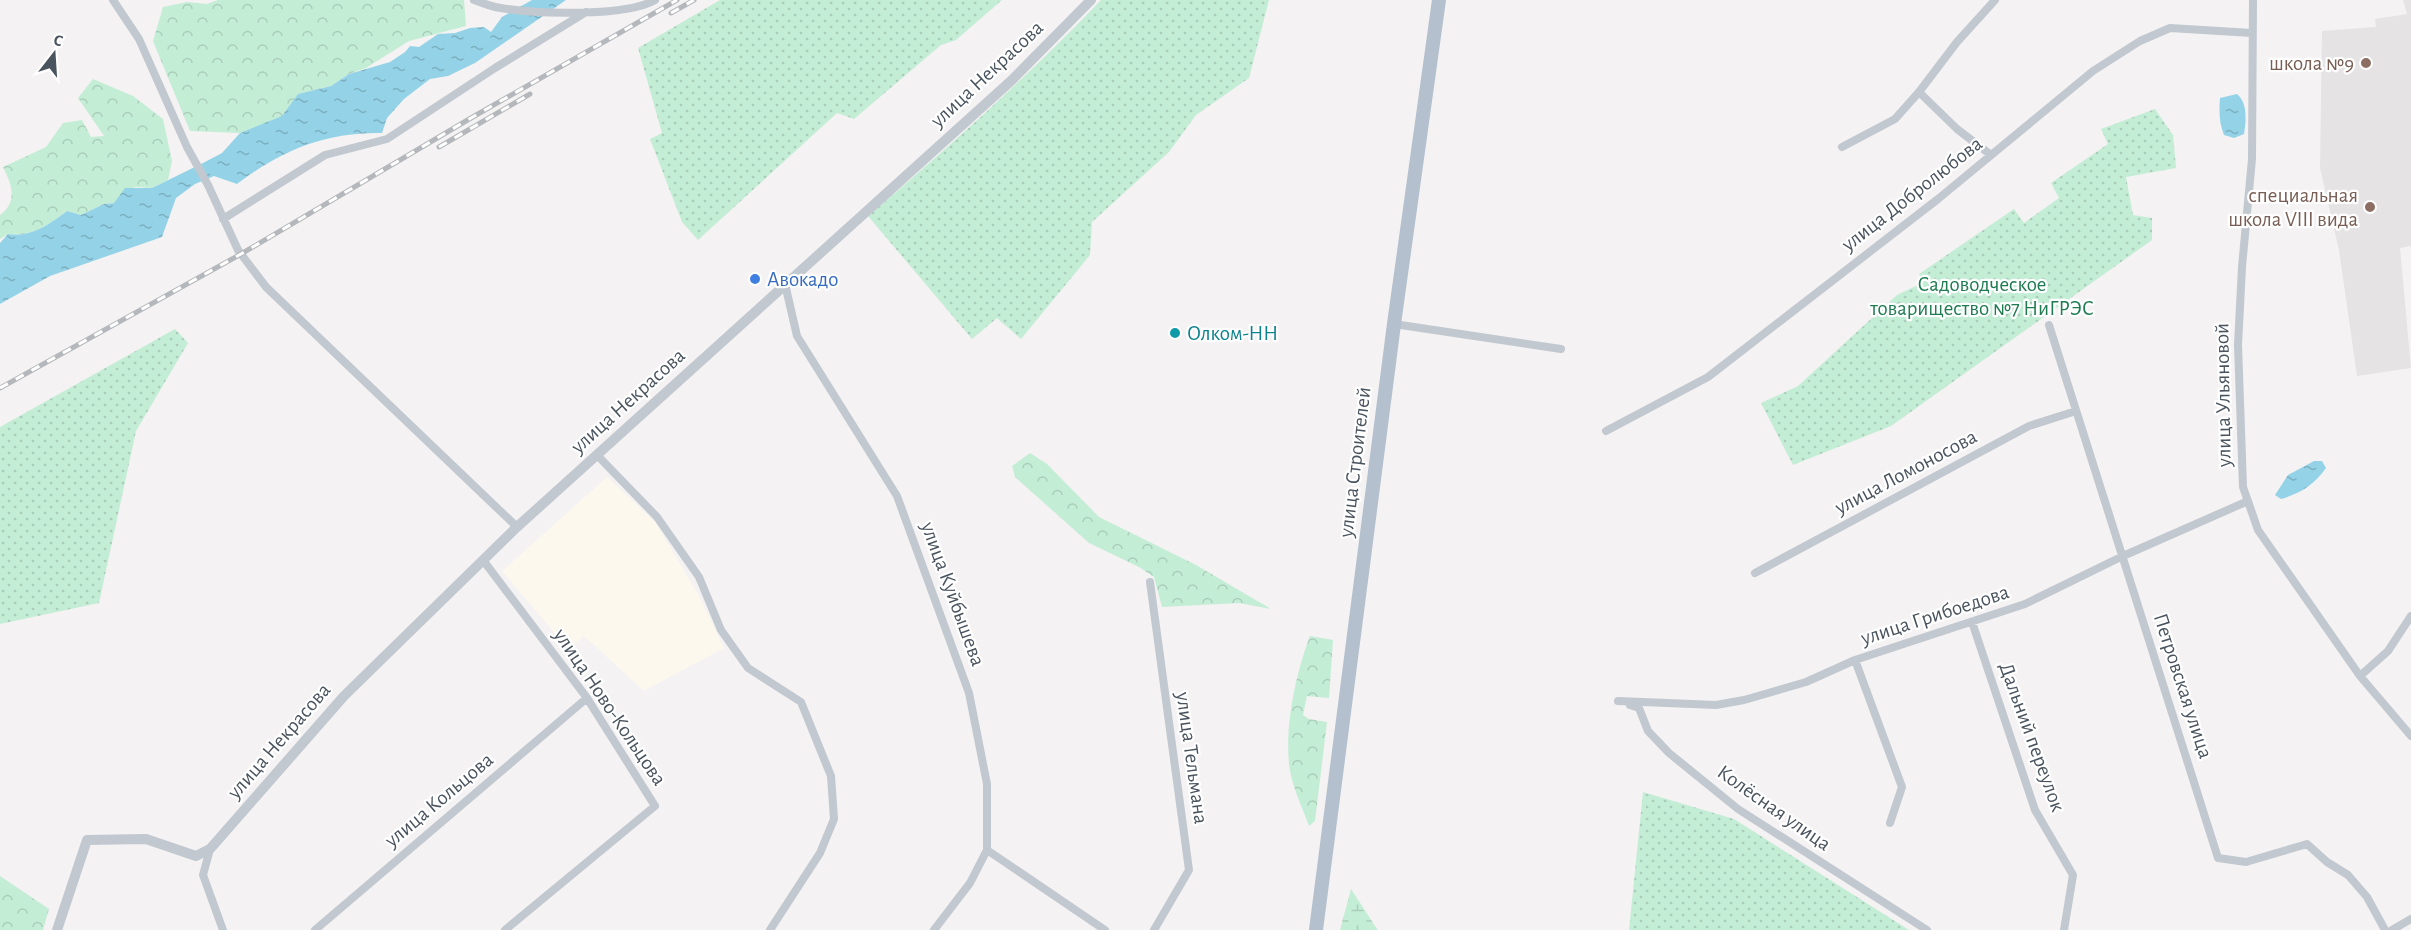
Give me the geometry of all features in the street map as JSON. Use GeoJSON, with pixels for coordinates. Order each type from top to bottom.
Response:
{"type":"FeatureCollection","features":[{"type":"Feature","properties":{"kind":"main road","name":"улица Строителей"},"geometry":{"type":"LineString","coordinates":[[1316,930],[1394,324],[1439,0]]}},
{"type":"Feature","properties":{"kind":"street"},"geometry":{"type":"LineString","coordinates":[[113,0],[139,39],[187,147],[208,185],[238,250],[266,287],[517,527]]}},
{"type":"Feature","properties":{"kind":"street"},"geometry":{"type":"LineString","coordinates":[[474,0],[501,8],[563,12],[607,12],[646,5],[655,0]]}},
{"type":"Feature","properties":{"kind":"street","name":"улица Некрасова"},"geometry":{"type":"LineString","coordinates":[[210,849],[344,696],[517,527],[1012,80],[1091,0]]}},
{"type":"Feature","properties":{"kind":"street"},"geometry":{"type":"LineString","coordinates":[[1842,147],[1895,119],[1957,42],[1995,0]]}},
{"type":"Feature","properties":{"kind":"street","name":"улица Ульяновой"},"geometry":{"type":"LineString","coordinates":[[2253,0],[2252,159],[2242,267],[2238,345],[2243,487],[2258,530],[2360,676],[2411,736]]}},
{"type":"Feature","properties":{"kind":"street"},"geometry":{"type":"LineString","coordinates":[[224,219],[325,156],[387,139],[586,12]]}},
{"type":"Feature","properties":{"kind":"street","name":"улица Добролюбова"},"geometry":{"type":"LineString","coordinates":[[1606,431],[1708,377],[1991,155],[2093,71],[2140,41],[2170,28],[2252,33]]}},
{"type":"Feature","properties":{"kind":"street"},"geometry":{"type":"LineString","coordinates":[[1919,92],[1957,129],[1991,155]]}},
{"type":"Feature","properties":{"kind":"street","name":"улица Куйбышева"},"geometry":{"type":"LineString","coordinates":[[785,285],[796,336],[897,496],[965,682],[987,784],[987,850],[970,883],[934,930]]}},
{"type":"Feature","properties":{"kind":"street"},"geometry":{"type":"LineString","coordinates":[[1394,324],[1561,349]]}},
{"type":"Feature","properties":{"kind":"street","name":"Петровская улица"},"geometry":{"type":"LineString","coordinates":[[2049,325],[2218,858],[2246,862],[2307,844],[2327,862],[2348,875],[2367,897],[2385,930]]}},
{"type":"Feature","properties":{"kind":"street","name":"улица Ломоносова"},"geometry":{"type":"LineString","coordinates":[[1755,573],[2029,426],[2076,411]]}},
{"type":"Feature","properties":{"kind":"street"},"geometry":{"type":"LineString","coordinates":[[597,455],[657,517],[699,577],[722,630],[748,668],[801,702],[831,776],[834,819],[820,853],[770,930]]}},
{"type":"Feature","properties":{"kind":"street","name":"улица Грибоедова"},"geometry":{"type":"LineString","coordinates":[[1618,701],[1716,705],[1744,700],[1806,682],[1855,660],[2025,604],[2123,556],[2248,501]]}},
{"type":"Feature","properties":{"kind":"street","name":"улица Ново-Кольцова"},"geometry":{"type":"LineString","coordinates":[[483,560],[588,698],[655,806],[505,930]]}},
{"type":"Feature","properties":{"kind":"street","name":"улица Тельмана"},"geometry":{"type":"LineString","coordinates":[[1150,582],[1189,870],[1154,930]]}},
{"type":"Feature","properties":{"kind":"street"},"geometry":{"type":"LineString","coordinates":[[2360,676],[2388,651],[2411,616]]}},
{"type":"Feature","properties":{"kind":"street","name":"Дальний переулок"},"geometry":{"type":"LineString","coordinates":[[1972,622],[2035,810],[2073,874],[2064,930]]}},
{"type":"Feature","properties":{"kind":"street"},"geometry":{"type":"LineString","coordinates":[[1855,660],[1902,787],[1890,822]]}},
{"type":"Feature","properties":{"kind":"street","name":"улица Кольцова"},"geometry":{"type":"LineString","coordinates":[[315,930],[588,698]]}},
{"type":"Feature","properties":{"kind":"street","name":"Колёсная улица"},"geometry":{"type":"LineString","coordinates":[[1618,701],[1639,708],[1648,731],[1669,753],[1738,809],[1927,930]]}},
{"type":"Feature","properties":{"kind":"street"},"geometry":{"type":"LineString","coordinates":[[57,930],[87,840],[146,839],[195,856],[210,849]]}},
{"type":"Feature","properties":{"kind":"street"},"geometry":{"type":"LineString","coordinates":[[210,849],[203,875],[223,930]]}},
{"type":"Feature","properties":{"kind":"street"},"geometry":{"type":"LineString","coordinates":[[987,850],[1105,930]]}},
{"type":"Feature","properties":{"kind":"street"},"geometry":{"type":"LineString","coordinates":[[2392,930],[2411,919]]}},
{"type":"Feature","properties":{"kind":"shaded area","name":"специальная школа VIII вида"},"geometry":{"type":"Polygon","coordinates":[[[2403,0],[2411,0],[2411,246],[2400,248],[2411,368],[2357,376],[2339,250],[2320,168],[2322,31],[2376,27],[2375,19],[2407,14],[2403,0]]]}},
{"type":"Feature","properties":{"kind":"shaded area"},"geometry":{"type":"Polygon","coordinates":[[[607,477],[655,522],[698,594],[724,648],[644,691],[584,636],[568,649],[502,571],[607,477]]]}},
{"type":"Feature","properties":{"kind":"green space"},"geometry":{"type":"Polygon","coordinates":[[[218,0],[464,0],[466,26],[409,41],[366,68],[349,74],[331,86],[298,94],[283,116],[240,133],[190,131],[153,41],[163,7],[187,2],[207,4],[218,0]]]}},
{"type":"Feature","properties":{"kind":"green space"},"geometry":{"type":"Polygon","coordinates":[[[720,0],[1002,0],[956,40],[941,45],[854,119],[837,113],[698,240],[682,222],[650,139],[662,133],[638,48],[720,0]]]}},
{"type":"Feature","properties":{"kind":"green space"},"geometry":{"type":"Polygon","coordinates":[[[1101,0],[1269,0],[1249,78],[1196,115],[1169,152],[1092,222],[1090,255],[1021,339],[997,318],[972,339],[868,216],[987,111],[1101,0]]]}},
{"type":"Feature","properties":{"kind":"green space"},"geometry":{"type":"Polygon","coordinates":[[[93,79],[133,96],[163,119],[172,161],[168,180],[152,188],[135,187],[114,203],[104,204],[81,215],[67,211],[54,221],[32,232],[8,234],[0,239],[0,215],[9,205],[12,193],[3,167],[46,147],[63,123],[82,120],[91,137],[104,136],[78,98],[93,79]]]}},
{"type":"Feature","properties":{"kind":"green space","name":"Садоводческое товарищество №7 НиГРЭС"},"geometry":{"type":"Polygon","coordinates":[[[2155,109],[2173,135],[2176,168],[2126,177],[2133,215],[2152,218],[2152,240],[1891,426],[1793,465],[1761,403],[1798,386],[1897,295],[1924,282],[1919,274],[2014,209],[2024,223],[2059,198],[2051,183],[2108,144],[2101,129],[2155,109]]]}},
{"type":"Feature","properties":{"kind":"green space"},"geometry":{"type":"Polygon","coordinates":[[[175,329],[188,343],[136,431],[99,603],[0,624],[0,427],[175,329]]]}},
{"type":"Feature","properties":{"kind":"green space"},"geometry":{"type":"Polygon","coordinates":[[[1030,453],[1047,464],[1099,517],[1196,565],[1271,609],[1239,603],[1162,607],[1154,577],[1139,567],[1089,543],[1015,477],[1012,466],[1030,453]]]}},
{"type":"Feature","properties":{"kind":"green space"},"geometry":{"type":"Polygon","coordinates":[[[1310,636],[1333,640],[1329,698],[1307,696],[1303,715],[1309,719],[1327,722],[1315,821],[1309,826],[1292,780],[1288,749],[1293,699],[1300,666],[1310,636]]]}},
{"type":"Feature","properties":{"kind":"green space"},"geometry":{"type":"Polygon","coordinates":[[[1643,792],[1734,819],[1909,930],[1629,930],[1643,792]]]}},
{"type":"Feature","properties":{"kind":"green space"},"geometry":{"type":"Polygon","coordinates":[[[0,876],[49,909],[43,930],[0,930],[0,876]]]}},
{"type":"Feature","properties":{"kind":"green space"},"geometry":{"type":"Polygon","coordinates":[[[1351,889],[1377,929],[1378,930],[1340,930],[1351,889]]]}},
{"type":"Feature","properties":{"kind":"water"},"geometry":{"type":"Polygon","coordinates":[[[532,0],[566,0],[475,63],[448,76],[430,79],[404,99],[387,118],[382,133],[342,136],[305,145],[271,162],[237,184],[214,176],[195,184],[176,198],[162,237],[50,276],[0,304],[0,243],[8,234],[32,232],[67,211],[81,215],[104,204],[114,203],[125,188],[152,188],[222,153],[240,133],[282,116],[298,94],[331,86],[349,74],[390,62],[410,46],[419,47],[438,34],[484,27],[491,32],[502,17],[532,0]]]}},
{"type":"Feature","properties":{"kind":"water"},"geometry":{"type":"Polygon","coordinates":[[[2237,94],[2245,107],[2245,124],[2244,134],[2234,138],[2224,135],[2222,131],[2220,98],[2237,94]]]}},
{"type":"Feature","properties":{"kind":"water"},"geometry":{"type":"Polygon","coordinates":[[[2314,461],[2322,461],[2326,468],[2312,484],[2281,499],[2275,495],[2288,475],[2314,461]]]}},
{"type":"Feature","properties":{"kind":"railway"},"geometry":{"type":"LineString","coordinates":[[0,388],[241,254],[677,0]]}},
{"type":"Feature","properties":{"kind":"railway"},"geometry":{"type":"LineString","coordinates":[[671,13],[694,0]]}},
{"type":"Feature","properties":{"kind":"railway"},"geometry":{"type":"LineString","coordinates":[[439,147],[530,94]]}},
{"type":"Feature","properties":{"kind":"place","name":"школа №9"},"geometry":{"type":"Point","coordinates":[2366,63]}},
{"type":"Feature","properties":{"kind":"place","name":"специальная школа VIII вида"},"geometry":{"type":"Point","coordinates":[2370,207]}},
{"type":"Feature","properties":{"kind":"place","name":"Авокадо"},"geometry":{"type":"Point","coordinates":[755,279]}},
{"type":"Feature","properties":{"kind":"place","name":"Олком-НН"},"geometry":{"type":"Point","coordinates":[1175,333]}}]}
